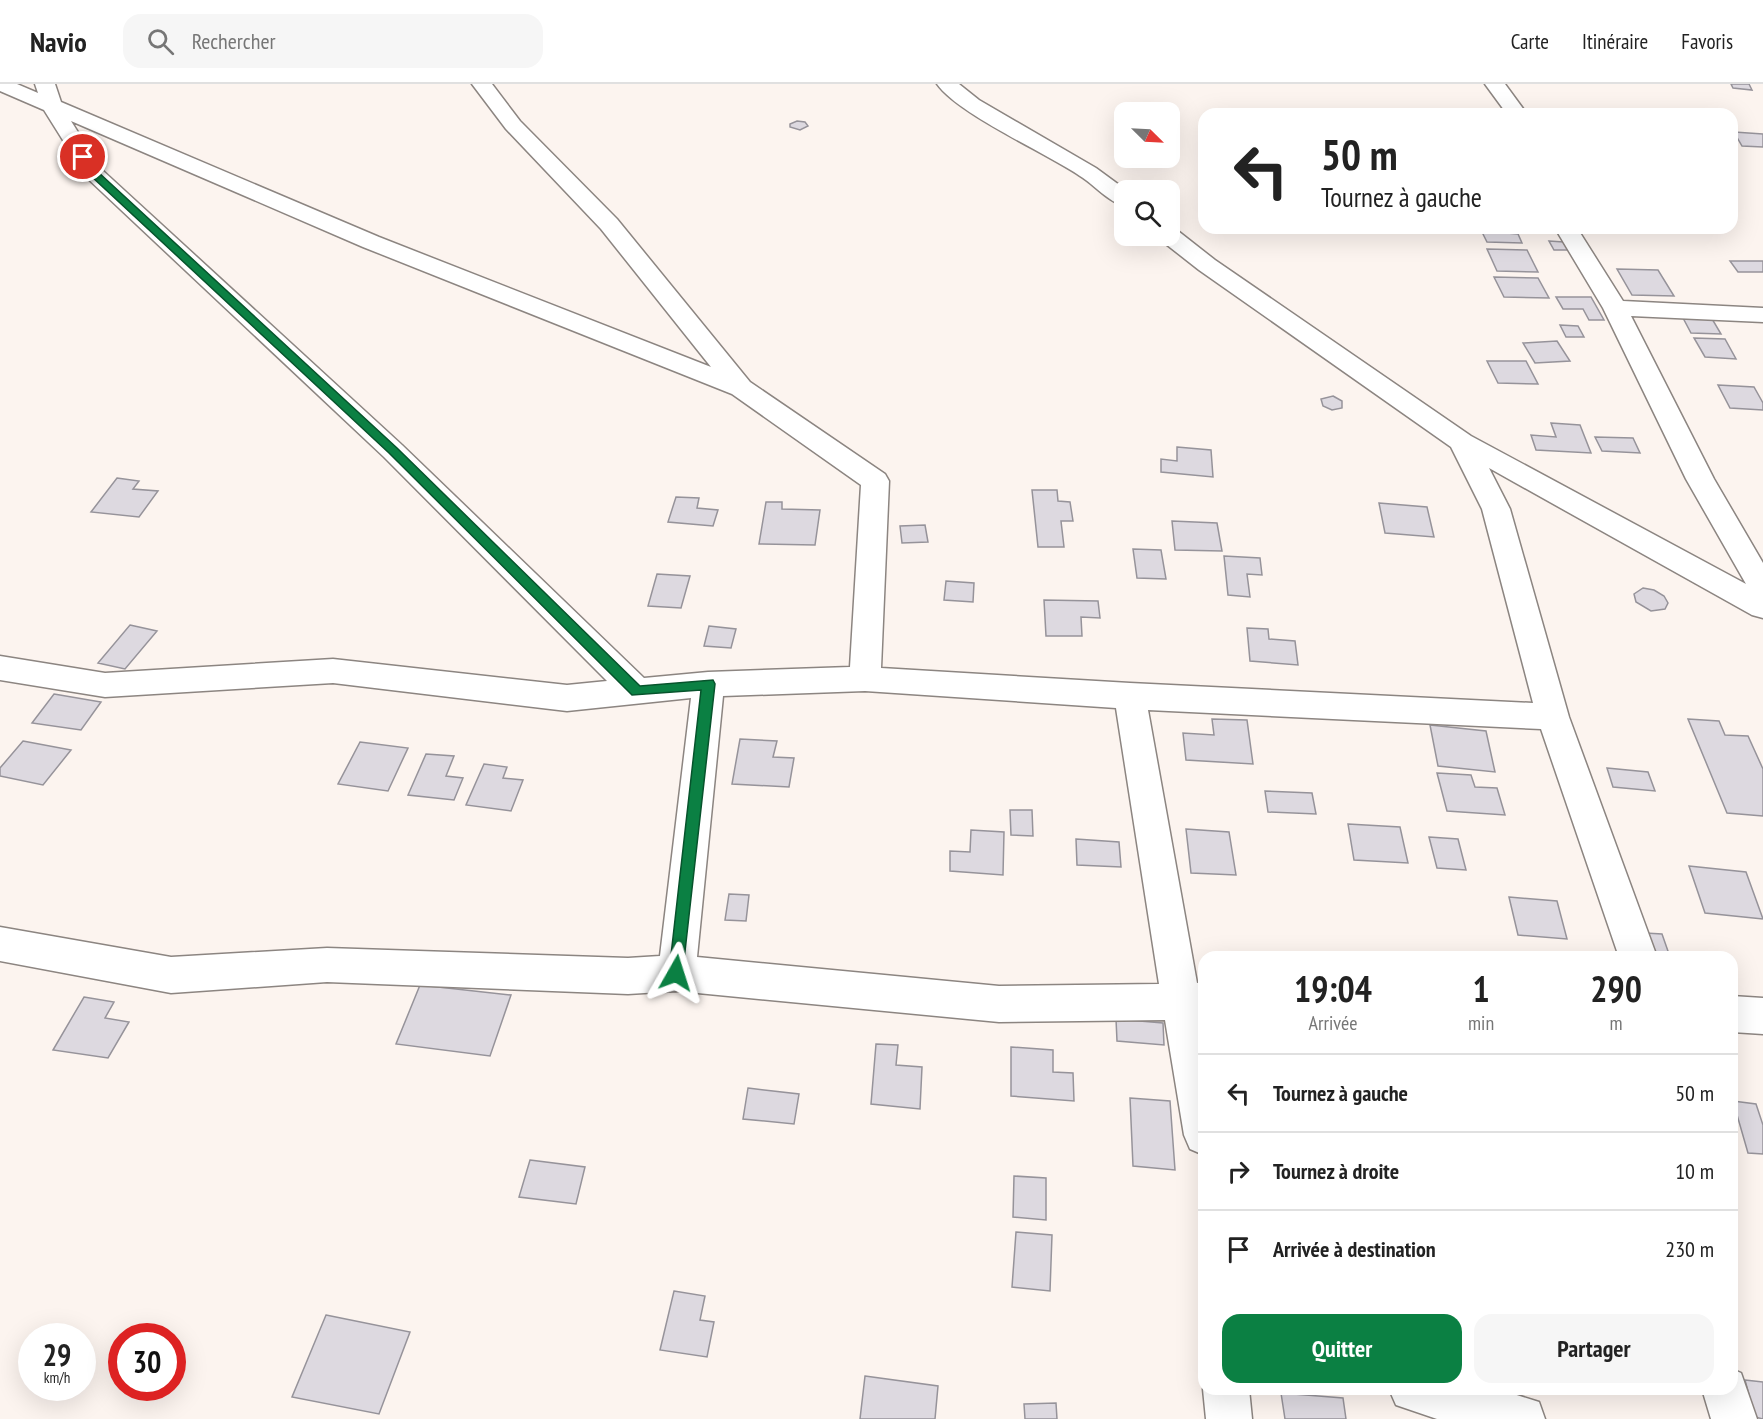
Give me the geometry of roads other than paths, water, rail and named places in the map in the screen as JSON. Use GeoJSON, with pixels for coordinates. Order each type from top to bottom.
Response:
{"type":"FeatureCollection","features":[{"type":"Feature","properties":{"kind":"street"},"geometry":{"type":"LineString","coordinates":[[1,84],[49,96],[371,242],[741,388],[875,481],[865,679]]}},
{"type":"Feature","properties":{"kind":"street"},"geometry":{"type":"LineString","coordinates":[[482,84],[513,125],[609,224],[741,388]]}},
{"type":"Feature","properties":{"kind":"street"},"geometry":{"type":"LineString","coordinates":[[947,84],[972,104],[1089,172],[1114,191]]}},
{"type":"Feature","properties":{"kind":"street"},"geometry":{"type":"LineString","coordinates":[[1495,84],[1513,108]]}},
{"type":"Feature","properties":{"kind":"street"},"geometry":{"type":"LineString","coordinates":[[49,96],[93,173],[393,451],[637,691]]}},
{"type":"Feature","properties":{"kind":"street"},"geometry":{"type":"LineString","coordinates":[[1570,234],[1615,308],[1700,479],[1763,588]]}},
{"type":"Feature","properties":{"kind":"street"},"geometry":{"type":"LineString","coordinates":[[1180,244],[1462,442],[1763,607]]}},
{"type":"Feature","properties":{"kind":"street"},"geometry":{"type":"LineString","coordinates":[[1615,308],[1763,315]]}},
{"type":"Feature","properties":{"kind":"street"},"geometry":{"type":"LineString","coordinates":[[1462,442],[1496,509],[1553,717],[1636,951]]}},
{"type":"Feature","properties":{"kind":"street"},"geometry":{"type":"LineString","coordinates":[[0,668],[105,685],[333,671],[567,698],[708,684],[865,679],[1130,696],[1553,717]]}},
{"type":"Feature","properties":{"kind":"street"},"geometry":{"type":"LineString","coordinates":[[676,973],[708,684]]}},
{"type":"Feature","properties":{"kind":"street"},"geometry":{"type":"LineString","coordinates":[[1130,696],[1193,1001],[1198,1062]]}},
{"type":"Feature","properties":{"kind":"street"},"geometry":{"type":"LineString","coordinates":[[0,944],[171,975],[327,965],[628,976],[676,973],[999,1004],[1193,1001]]}},
{"type":"Feature","properties":{"kind":"street"},"geometry":{"type":"LineString","coordinates":[[1738,1014],[1763,1016]]}},
{"type":"Feature","properties":{"kind":"street"},"geometry":{"type":"LineString","coordinates":[[1227,1395],[1229,1419]]}},
{"type":"Feature","properties":{"kind":"street"},"geometry":{"type":"LineString","coordinates":[[1434,1395],[1522,1419]]}},
{"type":"Feature","properties":{"kind":"street"},"geometry":{"type":"LineString","coordinates":[[1727,1395],[1734,1419]]}}]}
